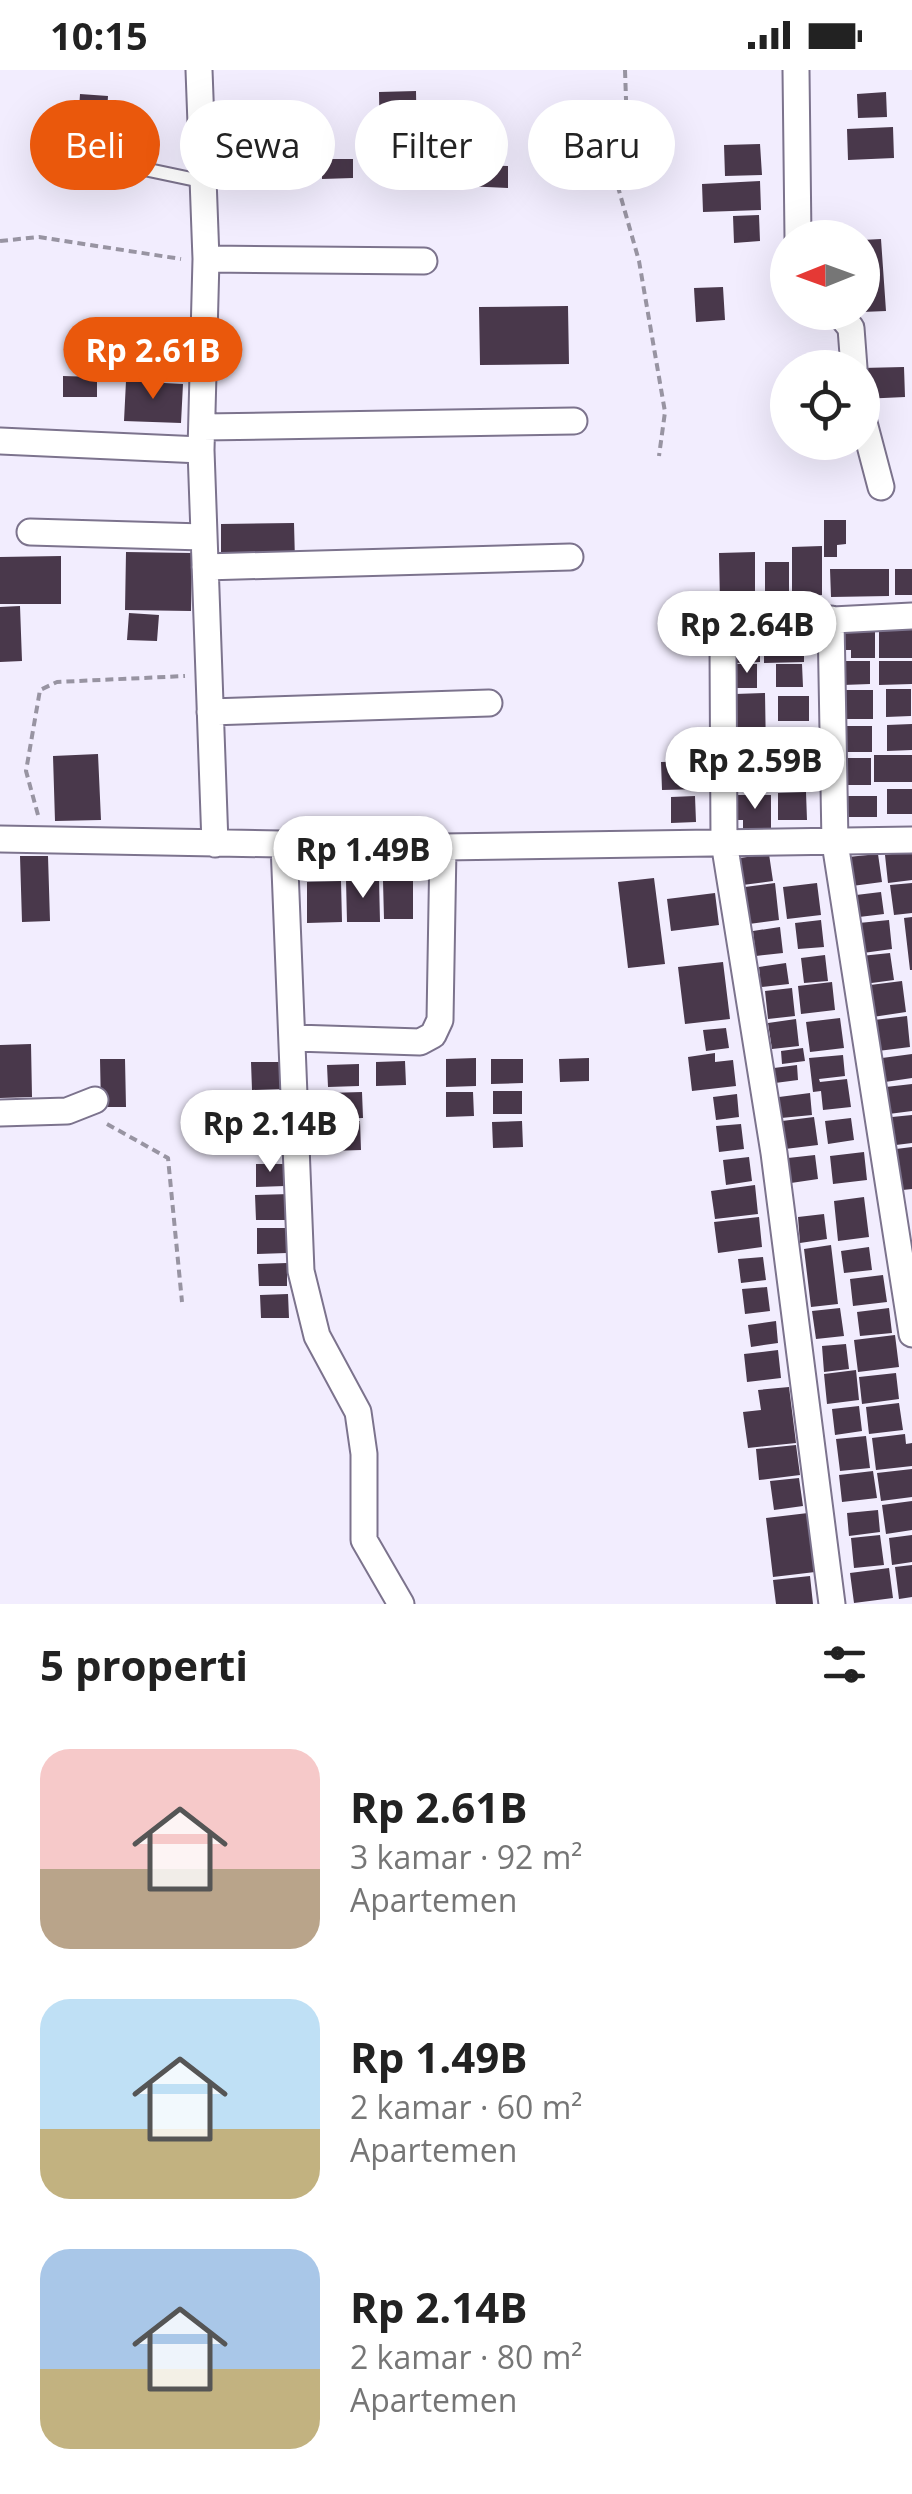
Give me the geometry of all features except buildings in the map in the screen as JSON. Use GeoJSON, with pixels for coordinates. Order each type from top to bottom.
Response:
{"type":"FeatureCollection","features":[{"type":"Feature","properties":{"kind":"street"},"geometry":{"type":"LineString","coordinates":[[199,70],[200,100]]}},
{"type":"Feature","properties":{"kind":"street"},"geometry":{"type":"LineString","coordinates":[[796,70],[798,220]]}},
{"type":"Feature","properties":{"kind":"street"},"geometry":{"type":"LineString","coordinates":[[203,190],[206,259],[203,536],[215,844]]}},
{"type":"Feature","properties":{"kind":"street"},"geometry":{"type":"LineString","coordinates":[[206,259],[424,261]]}},
{"type":"Feature","properties":{"kind":"street"},"geometry":{"type":"LineString","coordinates":[[0,441],[202,438],[574,420]]}},
{"type":"Feature","properties":{"kind":"street"},"geometry":{"type":"LineString","coordinates":[[874,460],[881,487]]}},
{"type":"Feature","properties":{"kind":"street"},"geometry":{"type":"LineString","coordinates":[[30,532],[203,536]]}},
{"type":"Feature","properties":{"kind":"street"},"geometry":{"type":"LineString","coordinates":[[204,567],[570,556]]}},
{"type":"Feature","properties":{"kind":"street"},"geometry":{"type":"LineString","coordinates":[[832,1604],[774,1152],[724,842],[725,632],[735,626],[912,616]]}},
{"type":"Feature","properties":{"kind":"street"},"geometry":{"type":"LineString","coordinates":[[831,619],[835,842],[902,1200],[912,1334]]}},
{"type":"Feature","properties":{"kind":"street"},"geometry":{"type":"LineString","coordinates":[[210,712],[488,704]]}},
{"type":"Feature","properties":{"kind":"street"},"geometry":{"type":"LineString","coordinates":[[0,839],[444,846],[912,840]]}},
{"type":"Feature","properties":{"kind":"street"},"geometry":{"type":"LineString","coordinates":[[284,844],[302,1271],[318,1336],[358,1412],[364,1454],[364,1540],[401,1604]]}},
{"type":"Feature","properties":{"kind":"street"},"geometry":{"type":"LineString","coordinates":[[295,1038],[420,1042],[433,1035],[440,1020],[444,846]]}},
{"type":"Feature","properties":{"kind":"street"},"geometry":{"type":"LineString","coordinates":[[0,1113],[89,1104]]}},
{"type":"Feature","properties":{"kind":"path"},"geometry":{"type":"LineString","coordinates":[[625,70],[628,128],[616,180],[639,260],[665,412],[660,456]]}},
{"type":"Feature","properties":{"kind":"path"},"geometry":{"type":"LineString","coordinates":[[0,241],[38,238],[168,259],[206,259]]}},
{"type":"Feature","properties":{"kind":"path"},"geometry":{"type":"LineString","coordinates":[[35,840],[38,815],[26,771],[40,690],[57,682],[208,675]]}},
{"type":"Feature","properties":{"kind":"path"},"geometry":{"type":"LineString","coordinates":[[89,1104],[168,1158],[182,1302]]}}]}
